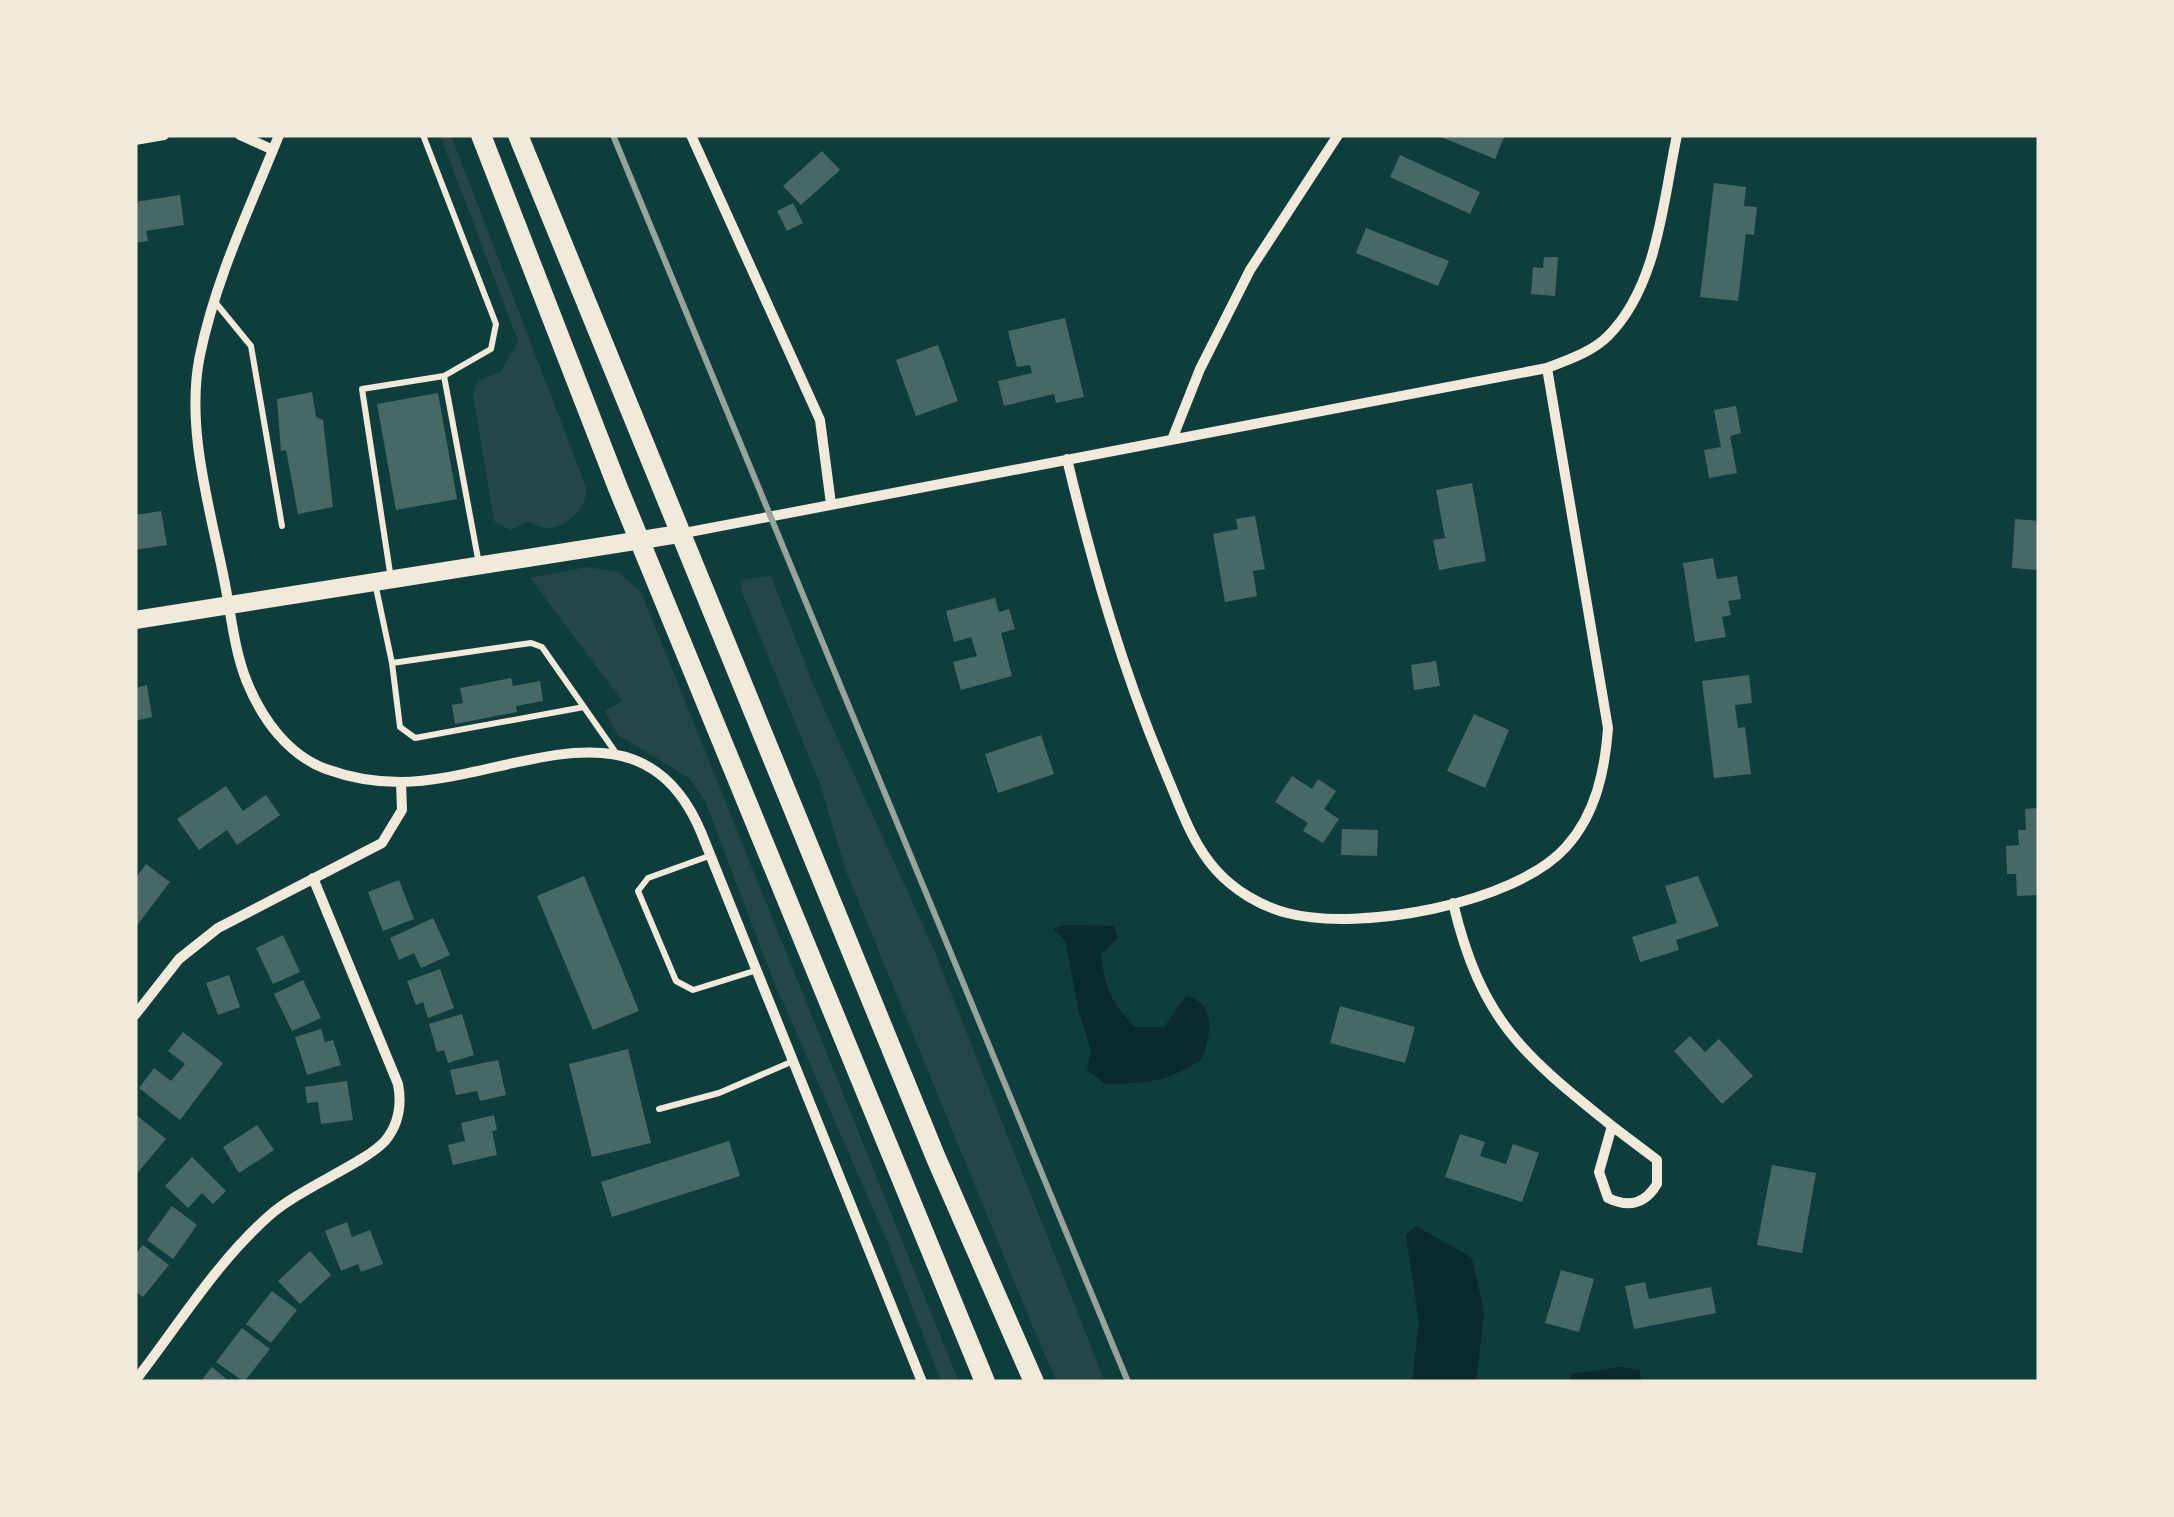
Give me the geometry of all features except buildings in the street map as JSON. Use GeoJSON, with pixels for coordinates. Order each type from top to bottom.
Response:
{"type":"FeatureCollection","features":[{"type":"Feature","properties":{"kind":"main road"},"geometry":{"type":"LineString","coordinates":[[480,135],[640,540],[984,1382]]}},
{"type":"Feature","properties":{"kind":"main road"},"geometry":{"type":"LineString","coordinates":[[518,135],[936,1158],[1034,1382]]}},
{"type":"Feature","properties":{"kind":"main road"},"geometry":{"type":"LineString","coordinates":[[135,620],[680,534]]}},
{"type":"Feature","properties":{"kind":"street"},"geometry":{"type":"LineString","coordinates":[[135,140],[164,135]]}},
{"type":"Feature","properties":{"kind":"street"},"geometry":{"type":"LineString","coordinates":[[240,135],[273,150]]}},
{"type":"Feature","properties":{"kind":"street"},"geometry":{"type":"LineString","coordinates":[[279,135],[214,300],[199,359],[197,428],[229,605],[248,684],[290,749],[342,774],[401,782],[581,752],[616,753],[649,765],[679,791],[692,810],[922,1382]]}},
{"type":"Feature","properties":{"kind":"street"},"geometry":{"type":"LineString","coordinates":[[690,135],[820,420],[831,504]]}},
{"type":"Feature","properties":{"kind":"street"},"geometry":{"type":"LineString","coordinates":[[1173,437],[1200,369],[1250,270],[1338,135]]}},
{"type":"Feature","properties":{"kind":"street"},"geometry":{"type":"LineString","coordinates":[[680,534],[1548,368],[1606,339],[1627,314],[1645,280],[1676,135]]}},
{"type":"Feature","properties":{"kind":"street"},"geometry":{"type":"LineString","coordinates":[[1067,459],[1104,610],[1132,692],[1193,837],[1220,874],[1268,906],[1317,918],[1452,903],[1520,879],[1553,859],[1584,822],[1606,758],[1608,728],[1548,368]]}},
{"type":"Feature","properties":{"kind":"street"},"geometry":{"type":"LineString","coordinates":[[135,1014],[197,944],[253,906],[371,851],[393,832],[402,810],[401,782]]}},
{"type":"Feature","properties":{"kind":"street"},"geometry":{"type":"LineString","coordinates":[[135,1381],[244,1240],[304,1188],[381,1145],[396,1120],[402,1103],[398,1084],[313,878]]}},
{"type":"Feature","properties":{"kind":"street"},"geometry":{"type":"LineString","coordinates":[[1452,903],[1476,982],[1518,1047],[1657,1160],[1657,1184],[1642,1201],[1618,1203],[1602,1188],[1599,1172],[1612,1126]]}},
{"type":"Feature","properties":{"kind":"lane"},"geometry":{"type":"LineString","coordinates":[[422,135],[496,324],[491,348],[444,376],[362,389],[400,726],[414,738],[584,708]]}},
{"type":"Feature","properties":{"kind":"lane"},"geometry":{"type":"LineString","coordinates":[[214,300],[251,346],[282,526]]}},
{"type":"Feature","properties":{"kind":"lane"},"geometry":{"type":"LineString","coordinates":[[444,376],[479,565]]}},
{"type":"Feature","properties":{"kind":"lane"},"geometry":{"type":"LineString","coordinates":[[392,662],[531,642],[542,647],[616,753]]}},
{"type":"Feature","properties":{"kind":"lane"},"geometry":{"type":"LineString","coordinates":[[709,856],[648,878],[638,891],[676,981],[694,990],[754,971]]}},
{"type":"Feature","properties":{"kind":"lane"},"geometry":{"type":"LineString","coordinates":[[659,1109],[718,1093],[791,1062]]}},
{"type":"Feature","properties":{"kind":"shaded area"},"geometry":{"type":"Polygon","coordinates":[[[440,135],[451,135],[586,487],[579,510],[558,526],[526,522],[510,530],[494,521],[473,394],[477,381],[501,371],[518,341],[440,135]]]}},
{"type":"Feature","properties":{"kind":"shaded area"},"geometry":{"type":"Polygon","coordinates":[[[587,567],[619,572],[642,594],[959,1382],[941,1382],[887,1241],[772,977],[705,801],[689,778],[618,735],[605,711],[622,701],[530,578],[587,567]]]}},
{"type":"Feature","properties":{"kind":"shaded area"},"geometry":{"type":"Polygon","coordinates":[[[771,576],[815,689],[932,945],[1105,1382],[1057,1382],[1037,1337],[846,871],[820,784],[742,592],[740,580],[771,576]]]}},
{"type":"Feature","properties":{"kind":"shaded area"},"geometry":{"type":"Polygon","coordinates":[[[1066,925],[1114,926],[1118,938],[1101,954],[1104,976],[1120,1011],[1135,1027],[1164,1027],[1186,996],[1203,1005],[1209,1031],[1201,1060],[1166,1077],[1133,1083],[1105,1084],[1087,1070],[1091,1050],[1079,1013],[1065,940],[1053,929],[1066,925]]]}},
{"type":"Feature","properties":{"kind":"shaded area"},"geometry":{"type":"Polygon","coordinates":[[[1416,1226],[1472,1258],[1484,1313],[1476,1382],[1412,1382],[1419,1322],[1406,1235],[1416,1226]]]}},
{"type":"Feature","properties":{"kind":"shaded area"},"geometry":{"type":"Polygon","coordinates":[[[1619,1367],[1640,1370],[1641,1382],[1567,1382],[1572,1374],[1619,1367]]]}},
{"type":"Feature","properties":{"kind":"railway"},"geometry":{"type":"LineString","coordinates":[[613,135],[1128,1382]]}}]}
